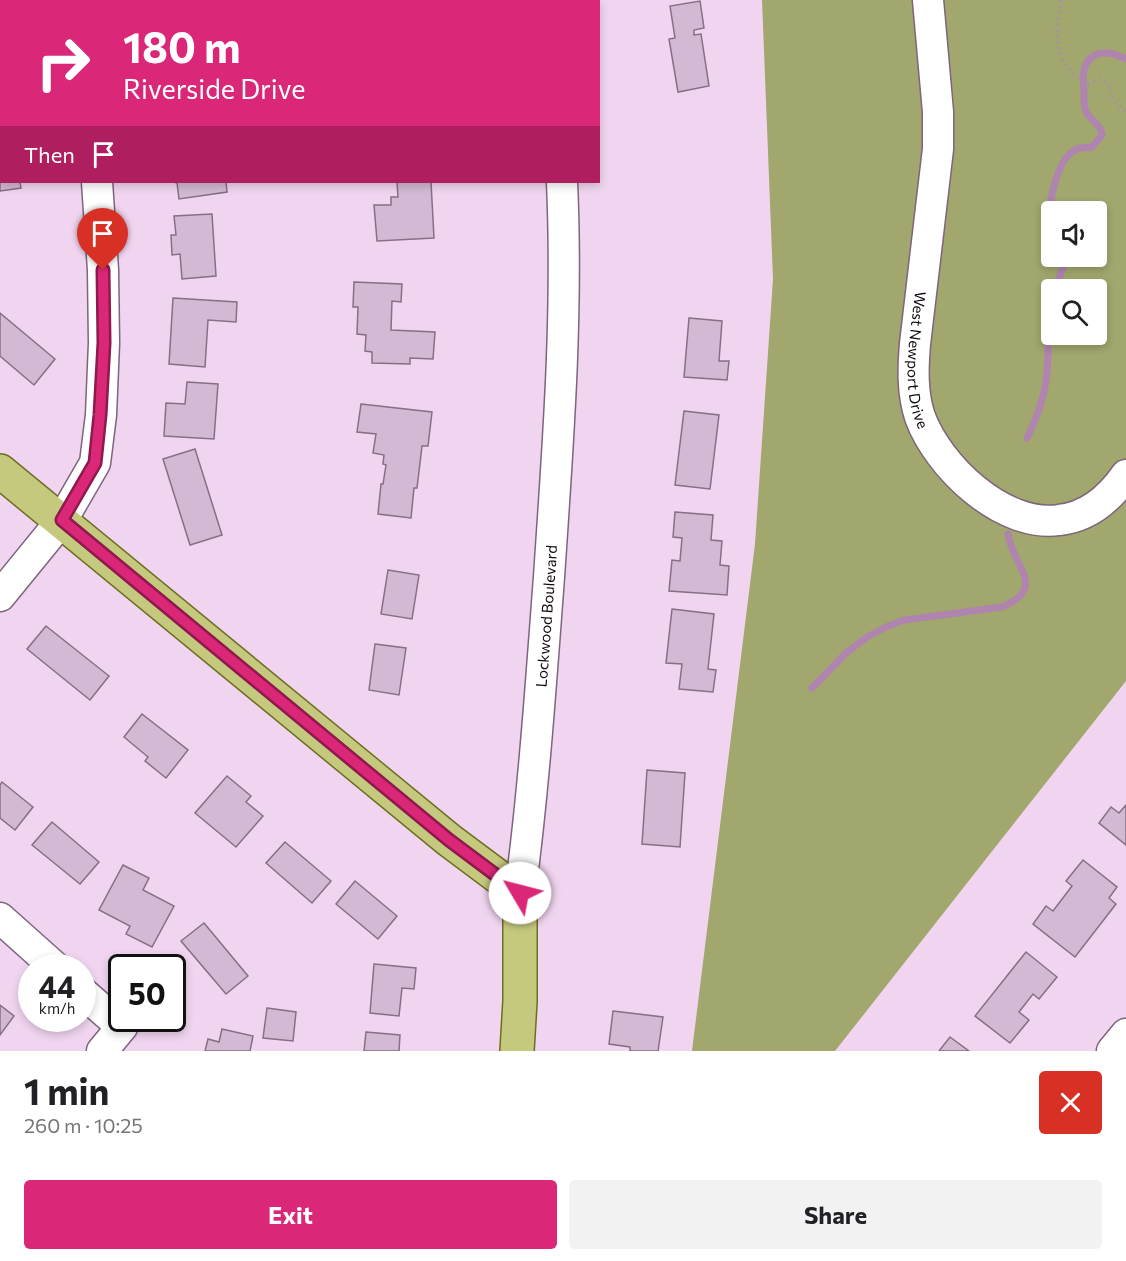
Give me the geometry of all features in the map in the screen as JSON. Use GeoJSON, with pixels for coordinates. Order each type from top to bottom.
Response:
{"type":"FeatureCollection","features":[{"type":"Feature","properties":{"kind":"main road"},"geometry":{"type":"LineString","coordinates":[[0,471],[449,840],[520,893]]}},
{"type":"Feature","properties":{"kind":"main road","name":"Lockwood Boulevard"},"geometry":{"type":"LineString","coordinates":[[516,1051],[520,1001],[520,893]]}},
{"type":"Feature","properties":{"kind":"street","name":"West Newport Drive"},"geometry":{"type":"LineString","coordinates":[[928,0],[936,79],[938,149],[915,344],[914,388],[920,417],[935,447],[953,470],[988,499],[1023,517],[1058,521],[1077,516],[1094,508],[1126,475]]}},
{"type":"Feature","properties":{"kind":"street"},"geometry":{"type":"LineString","coordinates":[[0,596],[62,520],[95,463],[100,425],[104,343],[97,183]]}},
{"type":"Feature","properties":{"kind":"street","name":"Lockwood Boulevard"},"geometry":{"type":"LineString","coordinates":[[520,893],[531,810],[563,386],[565,278],[562,183]]}},
{"type":"Feature","properties":{"kind":"street"},"geometry":{"type":"LineString","coordinates":[[0,918],[40,954]]}},
{"type":"Feature","properties":{"kind":"street"},"geometry":{"type":"LineString","coordinates":[[96,1004],[122,1027],[102,1051]]}},
{"type":"Feature","properties":{"kind":"street"},"geometry":{"type":"LineString","coordinates":[[1112,1051],[1126,1034]]}},
{"type":"Feature","properties":{"kind":"path"},"geometry":{"type":"LineString","coordinates":[[1061,0],[1058,39],[1063,60],[1069,71],[1088,84],[1101,79],[1105,81],[1110,86],[1117,103],[1126,112]]}},
{"type":"Feature","properties":{"kind":"green space"},"geometry":{"type":"Polygon","coordinates":[[[762,0],[1126,0],[1126,681],[835,1051],[692,1051],[755,544],[773,279],[762,0]]]}},
{"type":"Feature","properties":{"kind":"building"},"geometry":{"type":"Polygon","coordinates":[[[700,1],[704,28],[694,30],[694,35],[701,34],[709,86],[678,92],[669,39],[675,38],[670,6],[700,1]]]}},
{"type":"Feature","properties":{"kind":"building"},"geometry":{"type":"Polygon","coordinates":[[[0,183],[20,183],[21,188],[0,191],[0,183]]]}},
{"type":"Feature","properties":{"kind":"building"},"geometry":{"type":"Polygon","coordinates":[[[177,183],[226,183],[227,192],[179,199],[177,183]]]}},
{"type":"Feature","properties":{"kind":"building"},"geometry":{"type":"Polygon","coordinates":[[[397,183],[431,183],[434,238],[377,241],[374,205],[391,205],[391,197],[398,197],[397,183]]]}},
{"type":"Feature","properties":{"kind":"building"},"geometry":{"type":"Polygon","coordinates":[[[212,214],[216,276],[182,279],[180,254],[172,255],[171,235],[176,235],[174,216],[212,214]]]}},
{"type":"Feature","properties":{"kind":"building"},"geometry":{"type":"Polygon","coordinates":[[[354,282],[402,284],[401,302],[392,301],[391,330],[435,332],[433,359],[410,358],[410,364],[372,363],[372,352],[365,351],[366,335],[357,334],[358,307],[353,307],[354,282]]]}},
{"type":"Feature","properties":{"kind":"building"},"geometry":{"type":"Polygon","coordinates":[[[173,298],[237,302],[236,322],[208,320],[205,367],[169,364],[173,298]]]}},
{"type":"Feature","properties":{"kind":"building"},"geometry":{"type":"Polygon","coordinates":[[[0,313],[55,359],[34,385],[0,356],[0,313]]]}},
{"type":"Feature","properties":{"kind":"building"},"geometry":{"type":"Polygon","coordinates":[[[689,318],[722,321],[719,361],[729,361],[727,380],[684,377],[689,318]]]}},
{"type":"Feature","properties":{"kind":"building"},"geometry":{"type":"Polygon","coordinates":[[[187,382],[218,384],[214,439],[164,436],[166,403],[185,404],[187,382]]]}},
{"type":"Feature","properties":{"kind":"building"},"geometry":{"type":"Polygon","coordinates":[[[361,404],[432,412],[428,446],[422,446],[411,518],[378,514],[381,484],[383,484],[386,465],[383,464],[384,455],[373,453],[376,434],[357,432],[361,404]]]}},
{"type":"Feature","properties":{"kind":"building"},"geometry":{"type":"Polygon","coordinates":[[[684,411],[719,415],[710,489],[675,485],[684,411]]]}},
{"type":"Feature","properties":{"kind":"building"},"geometry":{"type":"Polygon","coordinates":[[[195,449],[222,535],[190,545],[163,459],[195,449]]]}},
{"type":"Feature","properties":{"kind":"building"},"geometry":{"type":"Polygon","coordinates":[[[675,512],[713,515],[711,540],[722,541],[720,565],[729,566],[727,595],[669,591],[672,560],[680,561],[682,538],[673,537],[675,512]]]}},
{"type":"Feature","properties":{"kind":"building"},"geometry":{"type":"Polygon","coordinates":[[[388,570],[419,575],[412,619],[381,614],[388,570]]]}},
{"type":"Feature","properties":{"kind":"building"},"geometry":{"type":"Polygon","coordinates":[[[672,609],[714,614],[708,669],[716,670],[713,692],[679,689],[682,664],[666,663],[672,609]]]}},
{"type":"Feature","properties":{"kind":"building"},"geometry":{"type":"Polygon","coordinates":[[[46,626],[109,676],[90,700],[27,649],[46,626]]]}},
{"type":"Feature","properties":{"kind":"building"},"geometry":{"type":"Polygon","coordinates":[[[375,644],[406,648],[399,695],[369,690],[375,644]]]}},
{"type":"Feature","properties":{"kind":"building"},"geometry":{"type":"Polygon","coordinates":[[[142,714],[188,750],[166,778],[145,761],[148,757],[124,737],[142,714]]]}},
{"type":"Feature","properties":{"kind":"building"},"geometry":{"type":"Polygon","coordinates":[[[647,770],[685,773],[680,847],[642,844],[647,770]]]}},
{"type":"Feature","properties":{"kind":"building"},"geometry":{"type":"Polygon","coordinates":[[[227,776],[251,796],[246,802],[263,816],[236,847],[195,813],[227,776]]]}},
{"type":"Feature","properties":{"kind":"building"},"geometry":{"type":"Polygon","coordinates":[[[2,782],[33,807],[15,830],[0,818],[0,785],[2,782]]]}},
{"type":"Feature","properties":{"kind":"building"},"geometry":{"type":"Polygon","coordinates":[[[1126,805],[1126,845],[1099,823],[1111,807],[1119,813],[1126,805]]]}},
{"type":"Feature","properties":{"kind":"building"},"geometry":{"type":"Polygon","coordinates":[[[52,822],[99,862],[80,884],[32,845],[52,822]]]}},
{"type":"Feature","properties":{"kind":"building"},"geometry":{"type":"Polygon","coordinates":[[[285,842],[331,881],[312,903],[266,863],[285,842]]]}},
{"type":"Feature","properties":{"kind":"building"},"geometry":{"type":"Polygon","coordinates":[[[1083,860],[1117,887],[1109,898],[1116,904],[1075,957],[1033,924],[1046,906],[1053,911],[1072,886],[1066,881],[1083,860]]]}},
{"type":"Feature","properties":{"kind":"building"},"geometry":{"type":"Polygon","coordinates":[[[123,865],[149,878],[143,890],[174,906],[152,947],[126,934],[130,926],[99,910],[123,865]]]}},
{"type":"Feature","properties":{"kind":"building"},"geometry":{"type":"Polygon","coordinates":[[[355,881],[397,916],[378,939],[336,904],[355,881]]]}},
{"type":"Feature","properties":{"kind":"building"},"geometry":{"type":"Polygon","coordinates":[[[204,923],[248,976],[226,994],[181,941],[204,923]]]}},
{"type":"Feature","properties":{"kind":"building"},"geometry":{"type":"Polygon","coordinates":[[[1026,952],[1057,977],[1039,999],[1033,994],[1019,1012],[1029,1020],[1010,1043],[975,1016],[1026,952]]]}},
{"type":"Feature","properties":{"kind":"building"},"geometry":{"type":"Polygon","coordinates":[[[374,964],[416,968],[414,989],[402,988],[399,1016],[370,1013],[374,964]]]}},
{"type":"Feature","properties":{"kind":"building"},"geometry":{"type":"Polygon","coordinates":[[[0,1005],[14,1016],[0,1035],[0,1005]]]}},
{"type":"Feature","properties":{"kind":"building"},"geometry":{"type":"Polygon","coordinates":[[[267,1008],[296,1012],[293,1041],[263,1038],[267,1008]]]}},
{"type":"Feature","properties":{"kind":"building"},"geometry":{"type":"Polygon","coordinates":[[[613,1011],[663,1017],[658,1051],[630,1051],[630,1047],[609,1044],[613,1011]]]}},
{"type":"Feature","properties":{"kind":"building"},"geometry":{"type":"Polygon","coordinates":[[[222,1029],[253,1036],[250,1051],[205,1051],[208,1039],[219,1042],[222,1029]]]}},
{"type":"Feature","properties":{"kind":"building"},"geometry":{"type":"Polygon","coordinates":[[[366,1032],[400,1035],[399,1051],[364,1051],[366,1032]]]}},
{"type":"Feature","properties":{"kind":"building"},"geometry":{"type":"Polygon","coordinates":[[[950,1037],[969,1051],[939,1051],[950,1037]]]}},
{"type":"Feature","properties":{"kind":"waterway"},"geometry":{"type":"LineString","coordinates":[[1052,201],[1056,178],[1067,157],[1079,148],[1092,147],[1102,135],[1099,127],[1085,109],[1083,76],[1087,63],[1090,58],[1101,53],[1113,54],[1126,59]]}},
{"type":"Feature","properties":{"kind":"waterway"},"geometry":{"type":"LineString","coordinates":[[1059,279],[1063,267]]}},
{"type":"Feature","properties":{"kind":"waterway"},"geometry":{"type":"LineString","coordinates":[[1027,438],[1040,408],[1045,389],[1048,345]]}},
{"type":"Feature","properties":{"kind":"waterway"},"geometry":{"type":"LineString","coordinates":[[812,688],[846,653],[867,637],[886,627],[904,620],[1002,607],[1016,599],[1023,592],[1026,584],[1008,534]]}},
{"type":"Feature","properties":{"kind":"route"},"geometry":{"type":"LineString","coordinates":[[103,270],[104,343],[95,463],[62,520],[449,840],[520,893]]}}]}
